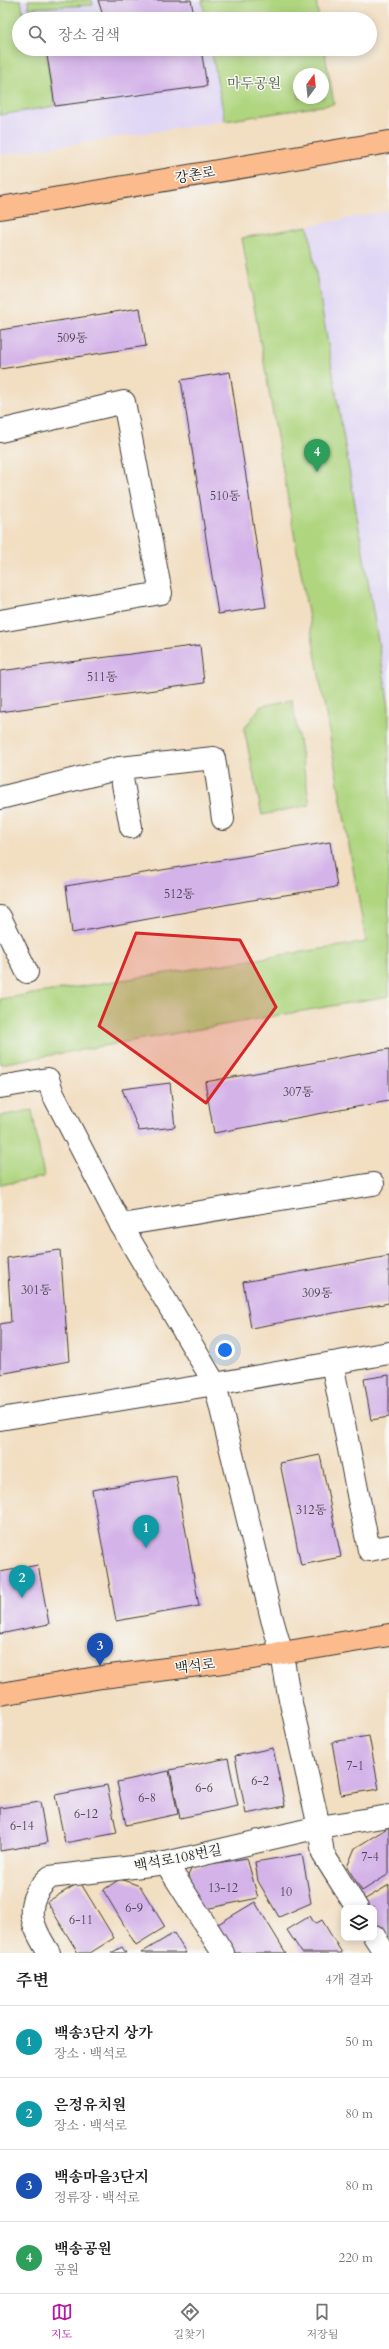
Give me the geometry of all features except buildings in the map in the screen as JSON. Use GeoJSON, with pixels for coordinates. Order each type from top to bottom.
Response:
{"type":"FeatureCollection","features":[{"type":"Feature","properties":{"kind":"main road","name":"강촌로"},"geometry":{"type":"LineString","coordinates":[[0,208],[389,142]]}},
{"type":"Feature","properties":{"kind":"main road","name":"백석로"},"geometry":{"type":"LineString","coordinates":[[0,1694],[102,1677],[282,1654],[389,1635]]}},
{"type":"Feature","properties":{"kind":"street"},"geometry":{"type":"LineString","coordinates":[[0,431],[124,402],[161,593],[0,621]]}},
{"type":"Feature","properties":{"kind":"street"},"geometry":{"type":"LineString","coordinates":[[0,798],[120,768],[214,758],[223,819]]}},
{"type":"Feature","properties":{"kind":"street"},"geometry":{"type":"LineString","coordinates":[[120,768],[131,827]]}},
{"type":"Feature","properties":{"kind":"street"},"geometry":{"type":"LineString","coordinates":[[0,917],[27,972]]}},
{"type":"Feature","properties":{"kind":"street"},"geometry":{"type":"LineString","coordinates":[[0,1087],[48,1079],[53,1094],[121,1225],[214,1384],[282,1654],[288,1690],[319,1827],[323,1854],[355,1905]]}},
{"type":"Feature","properties":{"kind":"street"},"geometry":{"type":"LineString","coordinates":[[121,1225],[373,1184]]}},
{"type":"Feature","properties":{"kind":"street"},"geometry":{"type":"LineString","coordinates":[[0,1419],[214,1384],[389,1353]]}},
{"type":"Feature","properties":{"kind":"street"},"geometry":{"type":"LineString","coordinates":[[332,1363],[369,1550],[389,1546]]}},
{"type":"Feature","properties":{"kind":"street","name":"백석로108번길"},"geometry":{"type":"LineString","coordinates":[[49,1953],[34,1930],[32,1909],[39,1888],[50,1878],[166,1863],[319,1827],[389,1816]]}},
{"type":"Feature","properties":{"kind":"street"},"geometry":{"type":"LineString","coordinates":[[166,1863],[223,1953]]}},
{"type":"Feature","properties":{"kind":"street"},"geometry":{"type":"LineString","coordinates":[[377,1941],[385,1953]]}},
{"type":"Feature","properties":{"kind":"highlighted area"},"geometry":{"type":"Polygon","coordinates":[[[136,933],[240,940],[276,1007],[206,1103],[99,1026],[136,933]]]}},
{"type":"Feature","properties":{"kind":"shaded area"},"geometry":{"type":"Polygon","coordinates":[[[0,0],[202,0],[205,12],[12,12],[12,56],[212,56],[225,121],[0,155],[0,0]]]}},
{"type":"Feature","properties":{"kind":"shaded area"},"geometry":{"type":"Polygon","coordinates":[[[389,211],[389,706],[308,226],[389,211]]]}},
{"type":"Feature","properties":{"kind":"green space"},"geometry":{"type":"Polygon","coordinates":[[[0,0],[21,0],[23,12],[12,12],[12,56],[46,56],[55,106],[0,115],[0,0]]]}},
{"type":"Feature","properties":{"kind":"green space"},"geometry":{"type":"Polygon","coordinates":[[[28,0],[92,0],[93,5],[29,8],[28,0]]]}},
{"type":"Feature","properties":{"kind":"green space"},"geometry":{"type":"Polygon","coordinates":[[[202,0],[316,0],[318,12],[205,12],[202,0]]]}},
{"type":"Feature","properties":{"kind":"green space","name":"마두공원"},"geometry":{"type":"Polygon","coordinates":[[[212,56],[325,56],[327,68],[293,68],[293,104],[329,104],[329,77],[334,104],[225,121],[212,56]]]}},
{"type":"Feature","properties":{"kind":"green space"},"geometry":{"type":"Polygon","coordinates":[[[308,226],[389,706],[389,996],[0,1064],[0,999],[366,942],[242,238],[308,226]]]}},
{"type":"Feature","properties":{"kind":"green space"},"geometry":{"type":"Polygon","coordinates":[[[292,700],[310,805],[262,815],[244,729],[261,706],[292,700]]]}},
{"type":"Feature","properties":{"kind":"green space"},"geometry":{"type":"Polygon","coordinates":[[[32,1110],[44,1177],[0,1185],[0,1116],[32,1110]]]}},
{"type":"Feature","properties":{"kind":"place","name":"백송공원"},"geometry":{"type":"Point","coordinates":[317,472]}},
{"type":"Feature","properties":{"kind":"place","name":"백송3단지 상가"},"geometry":{"type":"Point","coordinates":[146,1548]}},
{"type":"Feature","properties":{"kind":"place","name":"은정유치원"},"geometry":{"type":"Point","coordinates":[22,1598]}},
{"type":"Feature","properties":{"kind":"place","name":"백송마을3단지"},"geometry":{"type":"Point","coordinates":[100,1666]}}]}
